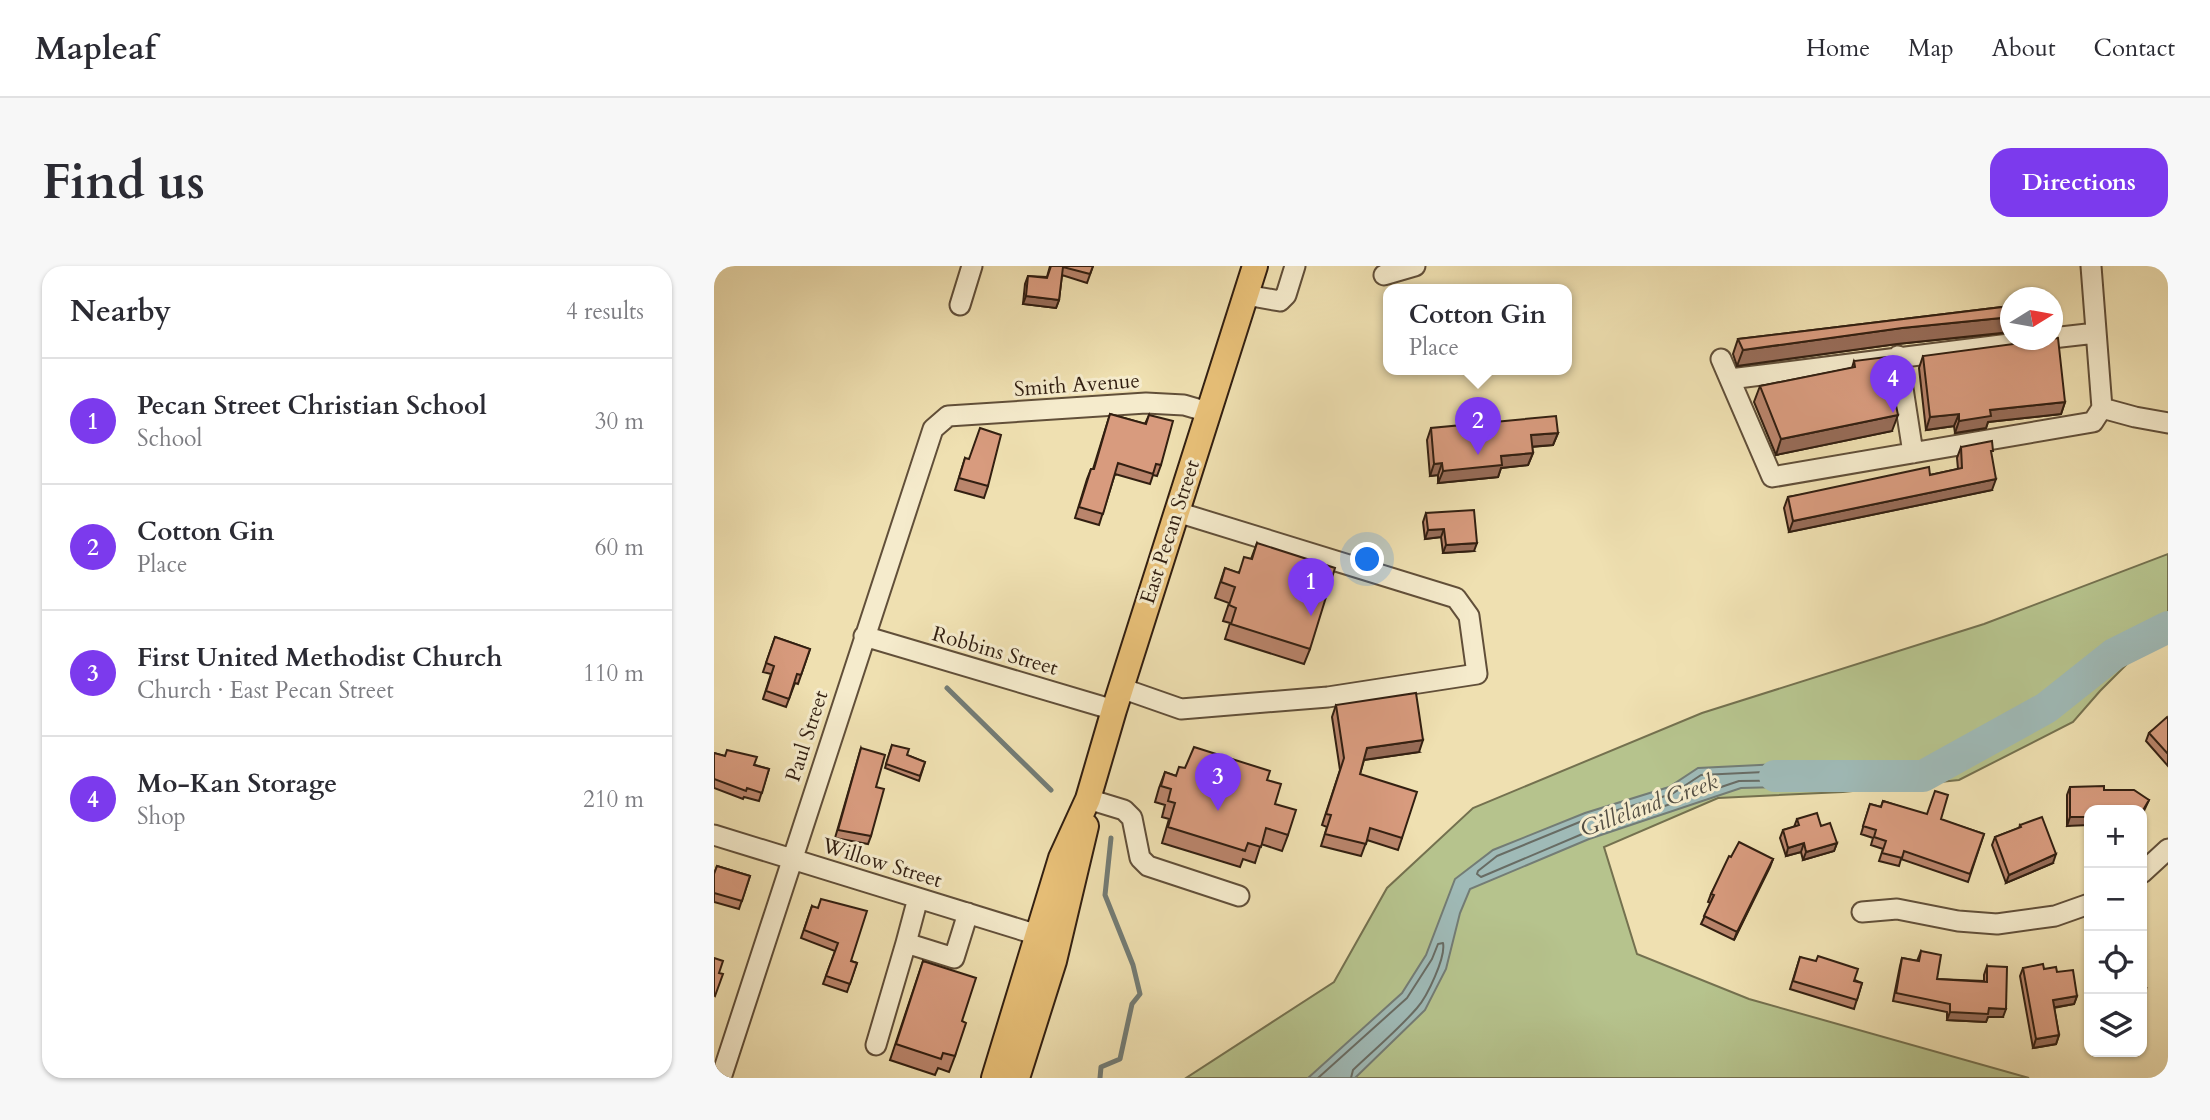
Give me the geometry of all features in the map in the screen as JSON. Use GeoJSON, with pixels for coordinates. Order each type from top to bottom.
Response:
{"type":"FeatureCollection","features":[{"type":"Feature","properties":{"kind":"main road","name":"East Pecan Street"},"geometry":{"type":"LineString","coordinates":[[994,1078],[1061,858],[1088,799],[1117,699],[1255,266]]}},
{"type":"Feature","properties":{"kind":"main road","name":"East Pecan Street"},"geometry":{"type":"LineString","coordinates":[[1017,1078],[1054,961],[1086,833],[1088,799]]}},
{"type":"Feature","properties":{"kind":"street"},"geometry":{"type":"LineString","coordinates":[[960,305],[972,266]]}},
{"type":"Feature","properties":{"kind":"street"},"geometry":{"type":"LineString","coordinates":[[1246,295],[1280,301],[1286,295],[1295,266]]}},
{"type":"Feature","properties":{"kind":"street"},"geometry":{"type":"LineString","coordinates":[[1384,275],[1415,266]]}},
{"type":"Feature","properties":{"kind":"street"},"geometry":{"type":"LineString","coordinates":[[1721,359],[1772,477],[2093,422],[2102,408],[2091,266]]}},
{"type":"Feature","properties":{"kind":"street"},"geometry":{"type":"LineString","coordinates":[[2063,337],[2096,333]]}},
{"type":"Feature","properties":{"kind":"street"},"geometry":{"type":"LineString","coordinates":[[1730,379],[2000,345]]}},
{"type":"Feature","properties":{"kind":"street"},"geometry":{"type":"LineString","coordinates":[[1898,356],[1913,453]]}},
{"type":"Feature","properties":{"kind":"street","name":"Smith Avenue"},"geometry":{"type":"LineString","coordinates":[[948,416],[1146,403],[1184,405],[1208,412]]}},
{"type":"Feature","properties":{"kind":"street"},"geometry":{"type":"LineString","coordinates":[[2102,408],[2168,423]]}},
{"type":"Feature","properties":{"kind":"street","name":"Paul Street"},"geometry":{"type":"LineString","coordinates":[[720,1078],[933,429],[948,416]]}},
{"type":"Feature","properties":{"kind":"street","name":"Robbins Street"},"geometry":{"type":"LineString","coordinates":[[864,636],[1117,699],[1181,709],[1328,697],[1477,674],[1469,616],[1456,598],[1177,512]]}},
{"type":"Feature","properties":{"kind":"street"},"geometry":{"type":"LineString","coordinates":[[1088,799],[1124,810],[1132,818],[1140,858],[1148,866],[1239,896]]}},
{"type":"Feature","properties":{"kind":"street","name":"Willow Street"},"geometry":{"type":"LineString","coordinates":[[714,835],[1038,935]]}},
{"type":"Feature","properties":{"kind":"street"},"geometry":{"type":"LineString","coordinates":[[2147,868],[2168,849]]}},
{"type":"Feature","properties":{"kind":"street"},"geometry":{"type":"LineString","coordinates":[[876,1045],[918,898]]}},
{"type":"Feature","properties":{"kind":"street"},"geometry":{"type":"LineString","coordinates":[[1862,912],[1897,909],[1958,921],[1997,924],[2055,916],[2084,906]]}},
{"type":"Feature","properties":{"kind":"street"},"geometry":{"type":"LineString","coordinates":[[906,943],[954,958],[968,914]]}},
{"type":"Feature","properties":{"kind":"green space"},"geometry":{"type":"Polygon","coordinates":[[[2168,554],[2168,643],[2137,654],[2073,722],[1959,780],[1843,792],[1718,798],[1604,847],[1637,954],[1749,999],[2029,1078],[1186,1078],[1334,982],[1387,888],[1473,808],[1702,713],[1984,624],[2168,554]]]}},
{"type":"Feature","properties":{"kind":"water"},"geometry":{"type":"Polygon","coordinates":[[[1822,762],[1812,786],[1741,788],[1589,839],[1470,889],[1460,913],[1446,969],[1425,1010],[1355,1078],[1308,1078],[1402,993],[1426,955],[1455,879],[1493,850],[1585,813],[1669,787],[1698,768],[1822,762]]]}},
{"type":"Feature","properties":{"kind":"building"},"geometry":{"type":"Polygon","coordinates":[[[1051,266],[1093,266],[1090,274],[1063,267],[1059,300],[1026,296],[1028,276],[1047,278],[1051,266]]]}},
{"type":"Feature","properties":{"kind":"building"},"geometry":{"type":"Polygon","coordinates":[[[2000,307],[2000,318],[1902,328],[1743,350],[1738,339],[2000,307]]]}},
{"type":"Feature","properties":{"kind":"building"},"geometry":{"type":"Polygon","coordinates":[[[2000,346],[2000,350],[2059,350],[2065,402],[1990,410],[1991,416],[1959,421],[1959,414],[1930,417],[1923,356],[2000,346]]]}},
{"type":"Feature","properties":{"kind":"building"},"geometry":{"type":"Polygon","coordinates":[[[1886,357],[1898,415],[1781,439],[1760,386],[1855,367],[1854,361],[1886,357]]]}},
{"type":"Feature","properties":{"kind":"building"},"geometry":{"type":"Polygon","coordinates":[[[1110,414],[1146,424],[1149,415],[1173,421],[1161,465],[1156,464],[1153,474],[1118,463],[1103,514],[1079,507],[1091,469],[1094,469],[1110,414]]]}},
{"type":"Feature","properties":{"kind":"building"},"geometry":{"type":"Polygon","coordinates":[[[1556,416],[1558,433],[1531,435],[1533,453],[1501,456],[1502,465],[1443,471],[1442,463],[1434,464],[1431,428],[1556,416]]]}},
{"type":"Feature","properties":{"kind":"building"},"geometry":{"type":"Polygon","coordinates":[[[980,428],[1001,435],[988,486],[959,478],[965,458],[969,459],[980,428]]]}},
{"type":"Feature","properties":{"kind":"building"},"geometry":{"type":"Polygon","coordinates":[[[1992,441],[1996,479],[1793,521],[1788,497],[1929,467],[1930,475],[1962,468],[1961,447],[1992,441]]]}},
{"type":"Feature","properties":{"kind":"building"},"geometry":{"type":"Polygon","coordinates":[[[1474,510],[1477,543],[1446,545],[1444,529],[1428,530],[1426,513],[1474,510]]]}},
{"type":"Feature","properties":{"kind":"building"},"geometry":{"type":"Polygon","coordinates":[[[1257,543],[1335,568],[1310,649],[1231,624],[1236,608],[1229,605],[1235,587],[1221,582],[1225,568],[1239,573],[1244,557],[1252,559],[1257,543]]]}},
{"type":"Feature","properties":{"kind":"building"},"geometry":{"type":"Polygon","coordinates":[[[775,637],[810,649],[801,675],[797,674],[789,699],[766,691],[774,666],[766,663],[775,637]]]}},
{"type":"Feature","properties":{"kind":"building"},"geometry":{"type":"Polygon","coordinates":[[[1416,693],[1423,740],[1367,748],[1360,774],[1417,792],[1402,838],[1370,828],[1366,844],[1325,834],[1331,815],[1326,814],[1344,758],[1336,705],[1416,693]]]}},
{"type":"Feature","properties":{"kind":"building"},"geometry":{"type":"Polygon","coordinates":[[[2167,717],[2168,719],[2168,754],[2149,733],[2167,717]]]}},
{"type":"Feature","properties":{"kind":"building"},"geometry":{"type":"Polygon","coordinates":[[[892,745],[909,749],[907,755],[925,762],[920,776],[886,764],[892,745]]]}},
{"type":"Feature","properties":{"kind":"building"},"geometry":{"type":"Polygon","coordinates":[[[1194,747],[1270,771],[1267,780],[1281,784],[1275,804],[1296,810],[1288,835],[1266,828],[1261,847],[1248,843],[1245,851],[1168,827],[1175,803],[1168,801],[1171,789],[1161,786],[1165,772],[1176,776],[1179,767],[1185,768],[1194,747]]]}},
{"type":"Feature","properties":{"kind":"building"},"geometry":{"type":"Polygon","coordinates":[[[861,748],[885,755],[876,787],[884,789],[871,836],[838,830],[861,748]]]}},
{"type":"Feature","properties":{"kind":"building"},"geometry":{"type":"Polygon","coordinates":[[[727,750],[757,757],[754,765],[769,769],[762,793],[747,788],[746,791],[714,779],[714,753],[725,756],[727,750]]]}},
{"type":"Feature","properties":{"kind":"building"},"geometry":{"type":"Polygon","coordinates":[[[2104,786],[2104,790],[2134,790],[2149,800],[2146,805],[2084,805],[2084,817],[2070,817],[2070,787],[2104,786]]]}},
{"type":"Feature","properties":{"kind":"building"},"geometry":{"type":"Polygon","coordinates":[[[1935,791],[1948,795],[1941,819],[1984,834],[1970,874],[1904,851],[1902,858],[1882,853],[1886,841],[1874,837],[1876,830],[1863,826],[1870,804],[1881,807],[1883,801],[1927,814],[1935,791]]]}},
{"type":"Feature","properties":{"kind":"building"},"geometry":{"type":"Polygon","coordinates":[[[1817,813],[1821,826],[1830,823],[1837,843],[1806,852],[1804,843],[1788,848],[1783,830],[1799,825],[1797,819],[1817,813]]]}},
{"type":"Feature","properties":{"kind":"building"},"geometry":{"type":"Polygon","coordinates":[[[2042,817],[2056,854],[2009,875],[1995,837],[2042,817]]]}},
{"type":"Feature","properties":{"kind":"building"},"geometry":{"type":"Polygon","coordinates":[[[1739,842],[1773,859],[1737,932],[1704,916],[1714,895],[1711,894],[1729,856],[1731,857],[1739,842]]]}},
{"type":"Feature","properties":{"kind":"building"},"geometry":{"type":"Polygon","coordinates":[[[717,866],[750,876],[742,901],[714,893],[717,866]]]}},
{"type":"Feature","properties":{"kind":"building"},"geometry":{"type":"Polygon","coordinates":[[[821,899],[867,911],[851,961],[857,963],[850,984],[826,976],[838,943],[804,930],[812,906],[818,908],[821,899]]]}},
{"type":"Feature","properties":{"kind":"building"},"geometry":{"type":"Polygon","coordinates":[[[1921,951],[1941,955],[1937,979],[1987,982],[1987,966],[2007,967],[2006,1009],[1989,1008],[1988,1014],[1950,1012],[1950,1004],[1896,993],[1902,958],[1919,961],[1921,951]]]}},
{"type":"Feature","properties":{"kind":"building"},"geometry":{"type":"Polygon","coordinates":[[[1818,956],[1858,969],[1854,981],[1862,983],[1857,1000],[1793,981],[1800,957],[1816,961],[1818,956]]]}},
{"type":"Feature","properties":{"kind":"building"},"geometry":{"type":"Polygon","coordinates":[[[714,958],[723,961],[719,973],[723,974],[715,996],[714,995],[714,958]]]}},
{"type":"Feature","properties":{"kind":"building"},"geometry":{"type":"Polygon","coordinates":[[[923,961],[976,978],[962,1021],[966,1023],[955,1056],[943,1053],[941,1059],[896,1044],[923,961]]]}},
{"type":"Feature","properties":{"kind":"building"},"geometry":{"type":"Polygon","coordinates":[[[2043,964],[2044,969],[2056,967],[2057,972],[2073,970],[2077,996],[2053,1000],[2059,1035],[2036,1039],[2023,968],[2043,964]]]}},
{"type":"Feature","properties":{"kind":"waterway","name":"Gilleland Creek"},"geometry":{"type":"LineString","coordinates":[[1775,776],[1923,776],[2046,708],[2114,654],[2168,627]]}},
{"type":"Feature","properties":{"kind":"waterway"},"geometry":{"type":"LineString","coordinates":[[947,688],[1051,790]]}},
{"type":"Feature","properties":{"kind":"waterway"},"geometry":{"type":"LineString","coordinates":[[1100,1078],[1101,1067],[1120,1059],[1132,1004],[1140,994],[1133,965],[1105,895],[1111,838]]}},
{"type":"Feature","properties":{"kind":"place","name":"Mo-Kan Storage"},"geometry":{"type":"Point","coordinates":[1893,413]}},
{"type":"Feature","properties":{"kind":"place","name":"Cotton Gin"},"geometry":{"type":"Point","coordinates":[1478,455]}},
{"type":"Feature","properties":{"kind":"place","name":"Pecan Street Christian School"},"geometry":{"type":"Point","coordinates":[1311,616]}},
{"type":"Feature","properties":{"kind":"place","name":"First United Methodist Church"},"geometry":{"type":"Point","coordinates":[1218,811]}}]}
